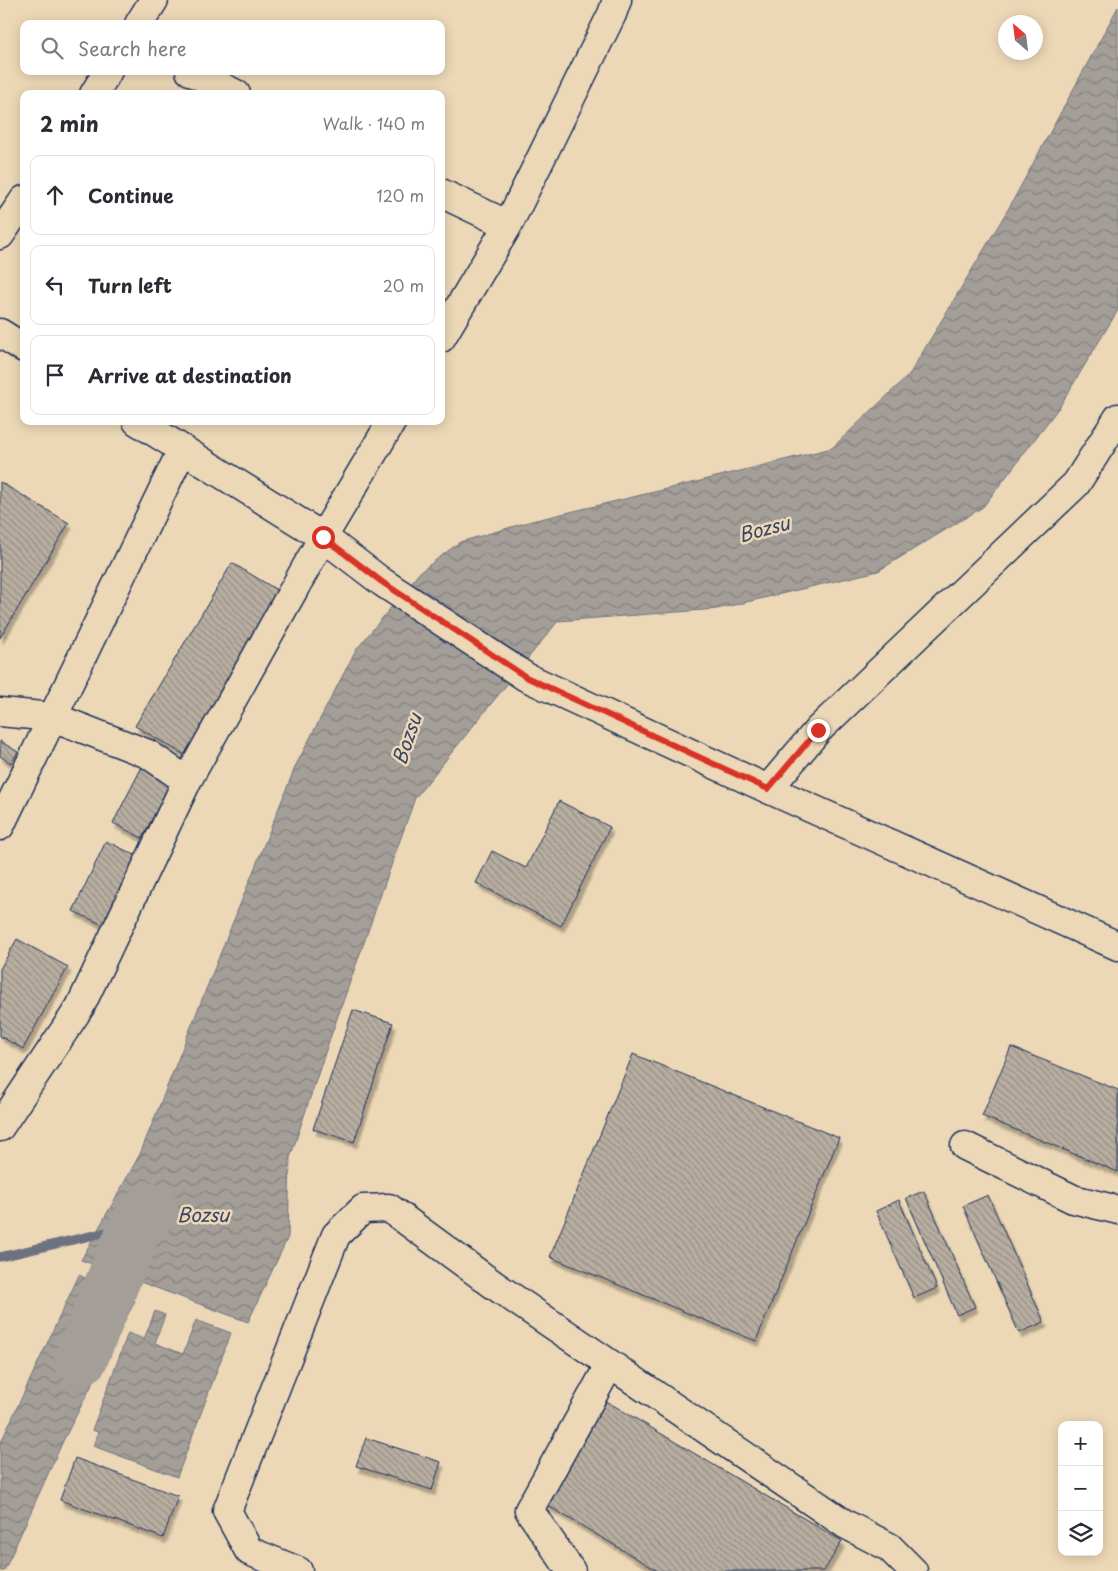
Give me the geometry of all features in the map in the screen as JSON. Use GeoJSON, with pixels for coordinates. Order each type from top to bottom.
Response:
{"type":"FeatureCollection","features":[{"type":"Feature","properties":{"kind":"lane"},"geometry":{"type":"LineString","coordinates":[[142,20],[154,0]]}},
{"type":"Feature","properties":{"kind":"lane"},"geometry":{"type":"LineString","coordinates":[[445,331],[508,225],[612,14],[616,0]]}},
{"type":"Feature","properties":{"kind":"lane"},"geometry":{"type":"LineString","coordinates":[[96,90],[106,75]]}},
{"type":"Feature","properties":{"kind":"lane"},"geometry":{"type":"LineString","coordinates":[[198,75],[228,90]]}},
{"type":"Feature","properties":{"kind":"lane"},"geometry":{"type":"LineString","coordinates":[[445,195],[508,225]]}},
{"type":"Feature","properties":{"kind":"lane"},"geometry":{"type":"LineString","coordinates":[[0,236],[20,206]]}},
{"type":"Feature","properties":{"kind":"lane"},"geometry":{"type":"LineString","coordinates":[[0,333],[20,346]]}},
{"type":"Feature","properties":{"kind":"lane"},"geometry":{"type":"LineString","coordinates":[[768,789],[818,730],[1076,484],[1118,418]]}},
{"type":"Feature","properties":{"kind":"lane"},"geometry":{"type":"LineString","coordinates":[[144,425],[323,537],[382,582],[526,677],[768,789],[1118,946]]}},
{"type":"Feature","properties":{"kind":"lane"},"geometry":{"type":"LineString","coordinates":[[0,1127],[80,1007],[187,781],[323,537],[390,425]]}},
{"type":"Feature","properties":{"kind":"lane"},"geometry":{"type":"LineString","coordinates":[[0,826],[182,450]]}},
{"type":"Feature","properties":{"kind":"lane"},"geometry":{"type":"LineString","coordinates":[[0,712],[53,717],[148,754],[187,781]]}},
{"type":"Feature","properties":{"kind":"lane"},"geometry":{"type":"LineString","coordinates":[[965,1146],[1073,1199],[1118,1210]]}},
{"type":"Feature","properties":{"kind":"lane"},"geometry":{"type":"LineString","coordinates":[[298,1571],[249,1551],[227,1511],[336,1235],[363,1210],[389,1208],[494,1285],[844,1524],[888,1547],[913,1571]]}},
{"type":"Feature","properties":{"kind":"lane"},"geometry":{"type":"LineString","coordinates":[[571,1571],[529,1510],[610,1364]]}},
{"type":"Feature","properties":{"kind":"water","name":"Bozsu"},"geometry":{"type":"Polygon","coordinates":[[[1118,7],[1118,310],[1060,406],[983,507],[878,571],[717,609],[558,621],[415,798],[290,1158],[288,1237],[248,1322],[81,1260],[140,1154],[296,765],[356,650],[420,572],[460,542],[532,521],[832,448],[909,375],[1010,206],[1118,7]]]}},
{"type":"Feature","properties":{"kind":"water"},"geometry":{"type":"Polygon","coordinates":[[[79,1275],[135,1301],[63,1441],[4,1571],[0,1571],[0,1444],[79,1275]]]}},
{"type":"Feature","properties":{"kind":"water"},"geometry":{"type":"Polygon","coordinates":[[[155,1311],[165,1315],[155,1343],[183,1354],[196,1320],[231,1333],[177,1477],[93,1446],[98,1432],[92,1430],[128,1333],[144,1339],[155,1311]]]}},
{"type":"Feature","properties":{"kind":"building"},"geometry":{"type":"Polygon","coordinates":[[[0,482],[69,523],[0,638],[0,482]]]}},
{"type":"Feature","properties":{"kind":"building"},"geometry":{"type":"Polygon","coordinates":[[[232,563],[282,593],[185,755],[135,726],[232,563]]]}},
{"type":"Feature","properties":{"kind":"building"},"geometry":{"type":"Polygon","coordinates":[[[0,741],[18,752],[11,763],[0,756],[0,741]]]}},
{"type":"Feature","properties":{"kind":"building"},"geometry":{"type":"Polygon","coordinates":[[[144,763],[174,778],[142,838],[113,823],[144,763]]]}},
{"type":"Feature","properties":{"kind":"building"},"geometry":{"type":"Polygon","coordinates":[[[559,801],[610,827],[561,926],[476,883],[492,851],[526,868],[559,801]]]}},
{"type":"Feature","properties":{"kind":"building"},"geometry":{"type":"Polygon","coordinates":[[[106,841],[137,856],[103,925],[73,911],[106,841]]]}},
{"type":"Feature","properties":{"kind":"building"},"geometry":{"type":"Polygon","coordinates":[[[17,939],[68,967],[23,1049],[0,1036],[0,969],[17,939]]]}},
{"type":"Feature","properties":{"kind":"building"},"geometry":{"type":"Polygon","coordinates":[[[353,1010],[393,1023],[354,1142],[313,1129],[353,1010]]]}},
{"type":"Feature","properties":{"kind":"building"},"geometry":{"type":"Polygon","coordinates":[[[1011,1047],[1118,1090],[1118,1172],[982,1116],[1011,1047]]]}},
{"type":"Feature","properties":{"kind":"building"},"geometry":{"type":"Polygon","coordinates":[[[633,1054],[839,1138],[756,1341],[550,1257],[633,1054]]]}},
{"type":"Feature","properties":{"kind":"building"},"geometry":{"type":"Polygon","coordinates":[[[924,1191],[975,1307],[957,1315],[906,1198],[924,1191]]]}},
{"type":"Feature","properties":{"kind":"building"},"geometry":{"type":"Polygon","coordinates":[[[988,1195],[1044,1322],[1019,1333],[963,1206],[988,1195]]]}},
{"type":"Feature","properties":{"kind":"building"},"geometry":{"type":"Polygon","coordinates":[[[899,1200],[937,1288],[914,1298],[876,1211],[899,1200]]]}},
{"type":"Feature","properties":{"kind":"building"},"geometry":{"type":"Polygon","coordinates":[[[606,1401],[842,1541],[824,1571],[658,1571],[545,1504],[606,1401]]]}},
{"type":"Feature","properties":{"kind":"building"},"geometry":{"type":"Polygon","coordinates":[[[366,1438],[441,1462],[432,1490],[356,1466],[366,1438]]]}},
{"type":"Feature","properties":{"kind":"building"},"geometry":{"type":"Polygon","coordinates":[[[75,1458],[178,1496],[163,1538],[60,1500],[75,1458]]]}},
{"type":"Feature","properties":{"kind":"waterway","name":"Bozsu"},"geometry":{"type":"LineString","coordinates":[[81,1358],[136,1225],[151,1210]]}},
{"type":"Feature","properties":{"kind":"waterway"},"geometry":{"type":"LineString","coordinates":[[0,1257],[107,1232]]}},
{"type":"Feature","properties":{"kind":"route"},"geometry":{"type":"LineString","coordinates":[[323,537],[382,582],[526,677],[768,789],[818,730]]}}]}
